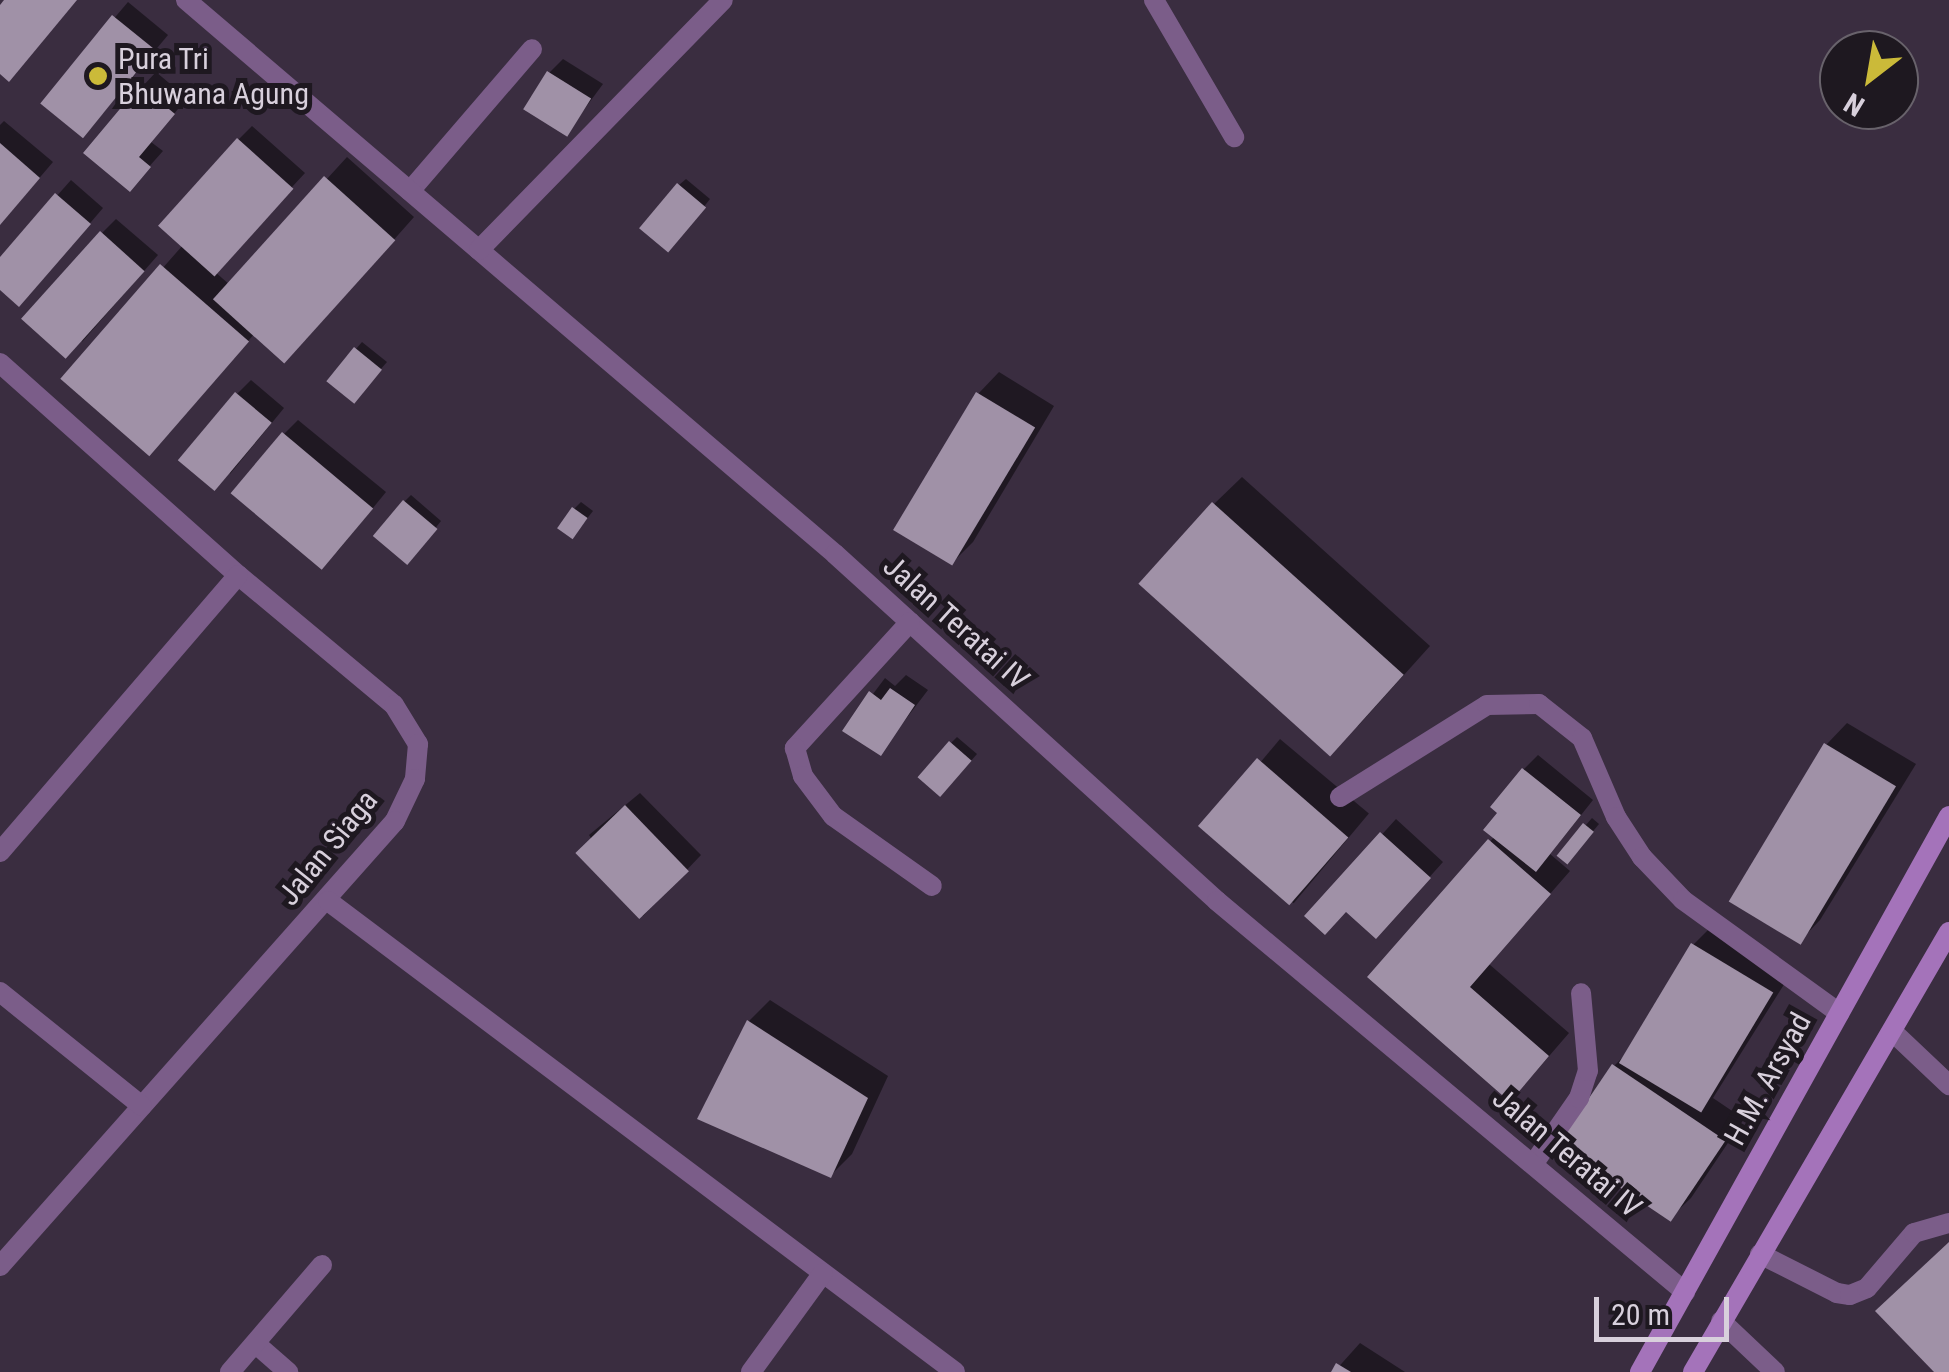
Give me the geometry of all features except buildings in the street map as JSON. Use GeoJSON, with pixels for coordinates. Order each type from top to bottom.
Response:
{"type":"FeatureCollection","features":[{"type":"Feature","properties":{"kind":"street","name":"Jalan Teratai IV"},"geometry":{"type":"LineString","coordinates":[[186,0],[910,622],[1217,901],[1686,1292]]}},
{"type":"Feature","properties":{"kind":"street"},"geometry":{"type":"LineString","coordinates":[[479,250],[724,0]]}},
{"type":"Feature","properties":{"kind":"street"},"geometry":{"type":"LineString","coordinates":[[1154,0],[1234,137]]}},
{"type":"Feature","properties":{"kind":"street"},"geometry":{"type":"LineString","coordinates":[[410,191],[532,49]]}},
{"type":"Feature","properties":{"kind":"street","name":"Jalan Siaga"},"geometry":{"type":"LineString","coordinates":[[0,363],[238,575],[394,705],[418,744],[414,780],[395,821],[0,1266]]}},
{"type":"Feature","properties":{"kind":"street"},"geometry":{"type":"LineString","coordinates":[[0,852],[238,575]]}},
{"type":"Feature","properties":{"kind":"street"},"geometry":{"type":"LineString","coordinates":[[910,622],[795,748],[803,776],[833,816],[932,886]]}},
{"type":"Feature","properties":{"kind":"street"},"geometry":{"type":"LineString","coordinates":[[1340,798],[1487,706],[1539,704],[1582,738],[1616,818],[1642,858],[1683,900],[1839,1013]]}},
{"type":"Feature","properties":{"kind":"street","name":"H.M. Arsyad"},"geometry":{"type":"LineString","coordinates":[[1640,1372],[1949,816]]}},
{"type":"Feature","properties":{"kind":"street"},"geometry":{"type":"LineString","coordinates":[[328,901],[955,1372]]}},
{"type":"Feature","properties":{"kind":"street"},"geometry":{"type":"LineString","coordinates":[[1692,1372],[1894,1034],[1949,932]]}},
{"type":"Feature","properties":{"kind":"street"},"geometry":{"type":"LineString","coordinates":[[0,992],[142,1106]]}},
{"type":"Feature","properties":{"kind":"street"},"geometry":{"type":"LineString","coordinates":[[1534,1162],[1579,1098],[1588,1072],[1581,993]]}},
{"type":"Feature","properties":{"kind":"street"},"geometry":{"type":"LineString","coordinates":[[1894,1034],[1949,1085]]}},
{"type":"Feature","properties":{"kind":"street"},"geometry":{"type":"LineString","coordinates":[[1760,1254],[1837,1293],[1850,1295],[1868,1288],[1914,1233],[1949,1223]]}},
{"type":"Feature","properties":{"kind":"street"},"geometry":{"type":"LineString","coordinates":[[230,1372],[322,1265]]}},
{"type":"Feature","properties":{"kind":"street"},"geometry":{"type":"LineString","coordinates":[[752,1372],[823,1273]]}},
{"type":"Feature","properties":{"kind":"street"},"geometry":{"type":"LineString","coordinates":[[1721,1321],[1775,1372]]}},
{"type":"Feature","properties":{"kind":"street"},"geometry":{"type":"LineString","coordinates":[[256,1344],[288,1372]]}},
{"type":"Feature","properties":{"kind":"place","name":"Pura Tri Bhuwana Agung"},"geometry":{"type":"Point","coordinates":[98,76]}}]}
